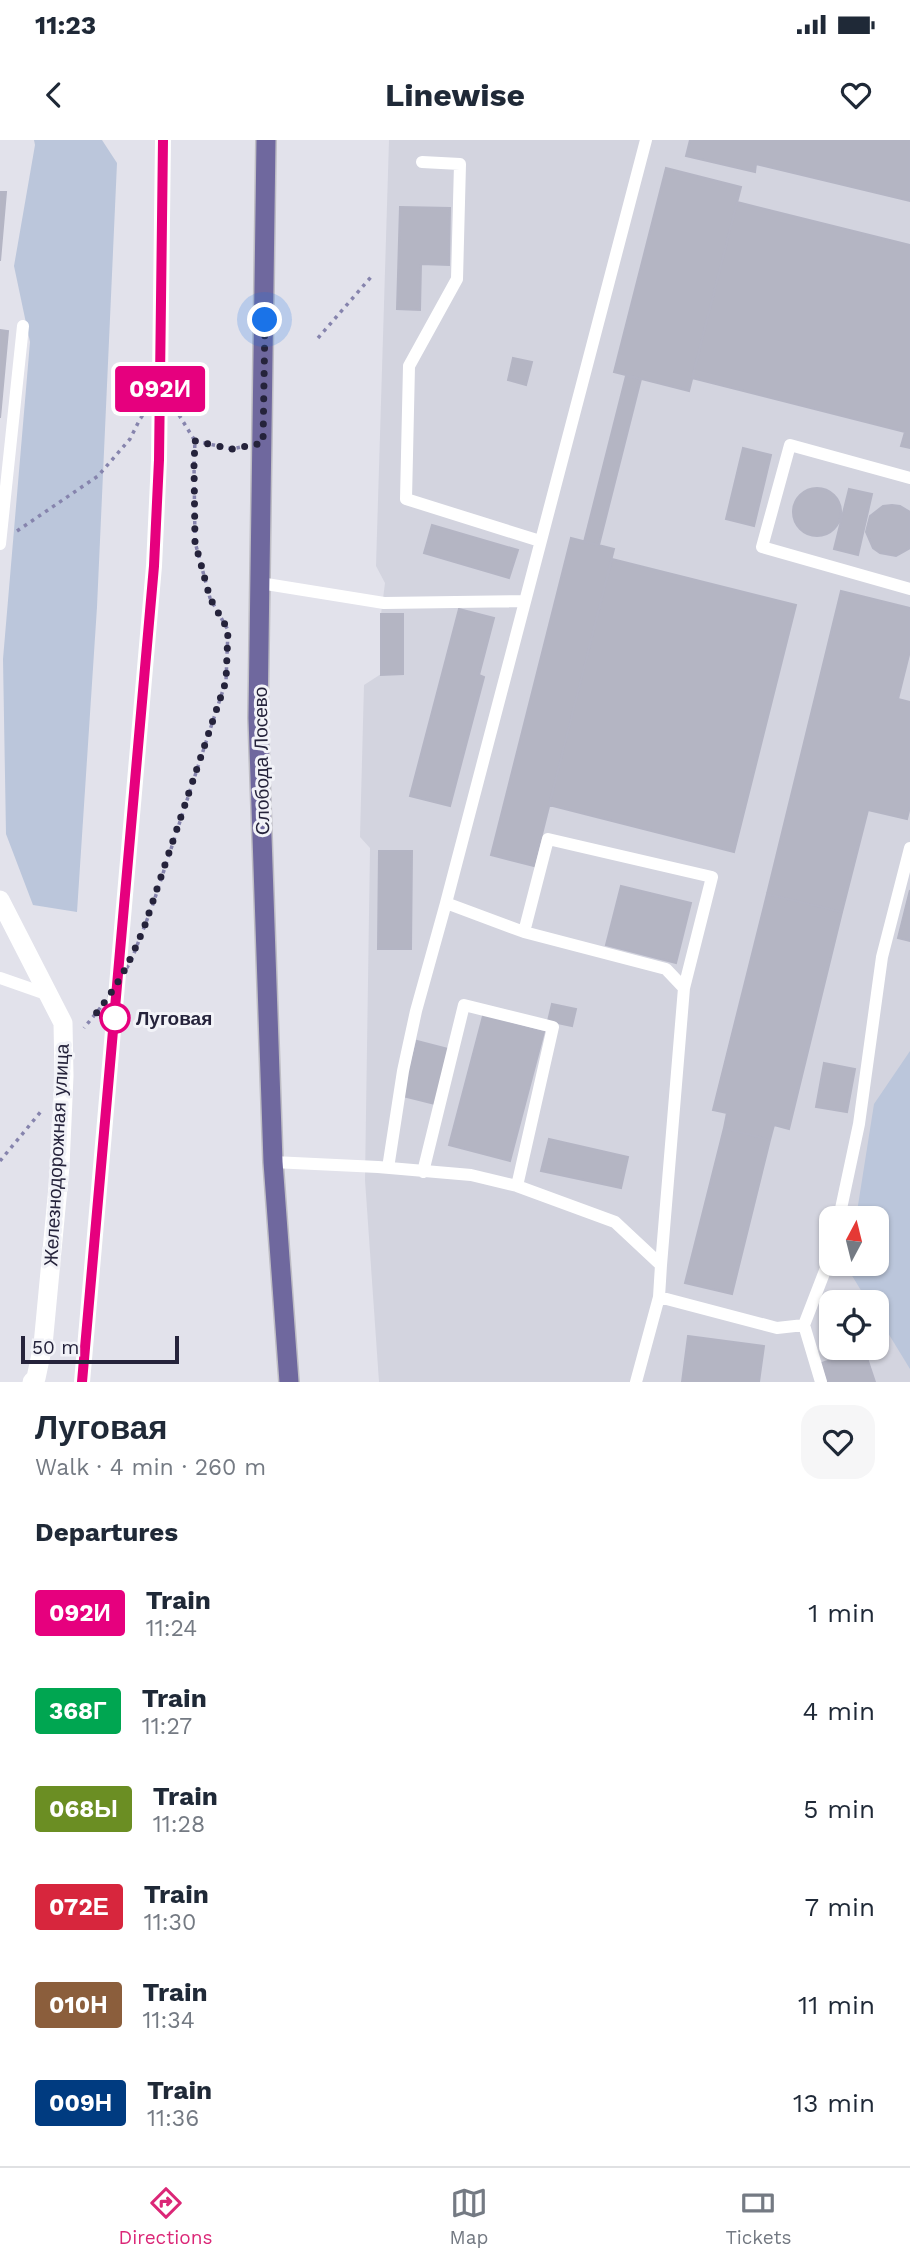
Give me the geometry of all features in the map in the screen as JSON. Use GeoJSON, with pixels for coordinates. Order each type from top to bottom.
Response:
{"type":"FeatureCollection","features":[{"type":"Feature","properties":{"kind":"main road","name":"Слобода Лосево"},"geometry":{"type":"LineString","coordinates":[[266,140],[258,718],[273,1162],[289,1382]]}},
{"type":"Feature","properties":{"kind":"street","name":"Железнодорожная улица"},"geometry":{"type":"LineString","coordinates":[[0,900],[63,1023],[60,1166],[43,1345],[36,1378],[32,1382]]}},
{"type":"Feature","properties":{"kind":"lane"},"geometry":{"type":"LineString","coordinates":[[388,1168],[403,1071],[416,1011],[646,140]]}},
{"type":"Feature","properties":{"kind":"lane"},"geometry":{"type":"LineString","coordinates":[[422,162],[460,164],[457,279],[409,366],[406,499],[540,541]]}},
{"type":"Feature","properties":{"kind":"lane"},"geometry":{"type":"LineString","coordinates":[[0,542],[23,326]]}},
{"type":"Feature","properties":{"kind":"lane"},"geometry":{"type":"LineString","coordinates":[[910,478],[790,445],[762,547],[910,589]]}},
{"type":"Feature","properties":{"kind":"lane"},"geometry":{"type":"LineString","coordinates":[[260,583],[384,603],[524,601]]}},
{"type":"Feature","properties":{"kind":"lane"},"geometry":{"type":"LineString","coordinates":[[524,932],[548,839],[712,877],[684,988],[659,1297],[636,1382]]}},
{"type":"Feature","properties":{"kind":"lane"},"geometry":{"type":"LineString","coordinates":[[842,1206],[859,1124],[882,957],[910,848]]}},
{"type":"Feature","properties":{"kind":"lane"},"geometry":{"type":"LineString","coordinates":[[446,903],[524,932],[666,969],[684,988]]}},
{"type":"Feature","properties":{"kind":"lane"},"geometry":{"type":"LineString","coordinates":[[0,978],[50,995]]}},
{"type":"Feature","properties":{"kind":"lane"},"geometry":{"type":"LineString","coordinates":[[423,1172],[464,1005],[554,1027],[517,1186]]}},
{"type":"Feature","properties":{"kind":"lane"},"geometry":{"type":"LineString","coordinates":[[273,1162],[471,1175],[517,1186],[615,1222],[661,1265]]}},
{"type":"Feature","properties":{"kind":"lane"},"geometry":{"type":"LineString","coordinates":[[821,1382],[804,1325],[823,1276]]}},
{"type":"Feature","properties":{"kind":"lane"},"geometry":{"type":"LineString","coordinates":[[659,1297],[777,1328],[804,1325]]}},
{"type":"Feature","properties":{"kind":"path"},"geometry":{"type":"LineString","coordinates":[[318,338],[371,277]]}},
{"type":"Feature","properties":{"kind":"path"},"geometry":{"type":"LineString","coordinates":[[0,542],[98,477],[130,439],[139,418],[152,403],[160,402],[176,410],[195,441],[195,542],[210,598],[228,630],[226,681],[152,907],[131,961],[109,997],[64,1054]]}},
{"type":"Feature","properties":{"kind":"path"},"geometry":{"type":"LineString","coordinates":[[195,441],[232,449],[263,443]]}},
{"type":"Feature","properties":{"kind":"path"},"geometry":{"type":"LineString","coordinates":[[0,1161],[49,1101]]}},
{"type":"Feature","properties":{"kind":"shaded area"},"geometry":{"type":"Polygon","coordinates":[[[34,140],[102,140],[117,163],[97,607],[77,912],[33,905],[6,834],[3,659],[30,342],[14,266],[34,140]]]}},
{"type":"Feature","properties":{"kind":"shaded area"},"geometry":{"type":"Polygon","coordinates":[[[389,140],[910,140],[910,1382],[379,1382],[365,1180],[370,848],[360,837],[364,685],[381,674],[381,614],[385,583],[376,566],[389,140]]]}},
{"type":"Feature","properties":{"kind":"shaded area"},"geometry":{"type":"Polygon","coordinates":[[[910,1051],[910,1369],[889,1335],[889,1290],[861,1290],[852,1276],[889,1276],[889,1206],[858,1206],[874,1104],[910,1051]]]}},
{"type":"Feature","properties":{"kind":"building"},"geometry":{"type":"Polygon","coordinates":[[[690,140],[910,140],[910,201],[756,164],[755,172],[686,156],[690,140]]]}},
{"type":"Feature","properties":{"kind":"building"},"geometry":{"type":"Polygon","coordinates":[[[666,168],[741,187],[689,391],[614,372],[666,168]]]}},
{"type":"Feature","properties":{"kind":"building"},"geometry":{"type":"Polygon","coordinates":[[[0,192],[6,192],[0,261],[0,192]]]}},
{"type":"Feature","properties":{"kind":"building"},"geometry":{"type":"Polygon","coordinates":[[[737,202],[910,245],[910,448],[901,446],[905,432],[692,378],[737,202]]]}},
{"type":"Feature","properties":{"kind":"building"},"geometry":{"type":"Polygon","coordinates":[[[400,207],[450,208],[449,265],[421,264],[420,310],[397,309],[400,207]]]}},
{"type":"Feature","properties":{"kind":"building"},"geometry":{"type":"Polygon","coordinates":[[[0,330],[8,331],[0,418],[0,330]]]}},
{"type":"Feature","properties":{"kind":"building"},"geometry":{"type":"Polygon","coordinates":[[[513,358],[532,362],[526,385],[508,380],[513,358]]]}},
{"type":"Feature","properties":{"kind":"building"},"geometry":{"type":"Polygon","coordinates":[[[626,376],[641,379],[599,545],[584,542],[626,376]]]}},
{"type":"Feature","properties":{"kind":"building"},"geometry":{"type":"Polygon","coordinates":[[[743,448],[771,455],[754,526],[726,519],[743,448]]]}},
{"type":"Feature","properties":{"kind":"building"},"geometry":{"type":"Polygon","coordinates":[[[817,488],[834,495],[841,512],[834,529],[817,536],[800,529],[793,512],[800,495],[817,488]]]}},
{"type":"Feature","properties":{"kind":"building"},"geometry":{"type":"Polygon","coordinates":[[[849,489],[872,494],[858,555],[834,549],[849,489]]]}},
{"type":"Feature","properties":{"kind":"building"},"geometry":{"type":"Polygon","coordinates":[[[892,505],[910,512],[910,548],[896,556],[880,553],[873,548],[866,532],[870,516],[883,506],[892,505]]]}},
{"type":"Feature","properties":{"kind":"building"},"geometry":{"type":"Polygon","coordinates":[[[432,525],[518,550],[509,578],[424,553],[432,525]]]}},
{"type":"Feature","properties":{"kind":"building"},"geometry":{"type":"Polygon","coordinates":[[[571,538],[614,549],[534,866],[491,855],[571,538]]]}},
{"type":"Feature","properties":{"kind":"building"},"geometry":{"type":"Polygon","coordinates":[[[612,559],[796,605],[734,852],[549,805],[612,559]]]}},
{"type":"Feature","properties":{"kind":"building"},"geometry":{"type":"Polygon","coordinates":[[[841,591],[910,608],[910,651],[898,699],[910,702],[910,807],[907,819],[868,810],[842,912],[767,894],[841,591]]]}},
{"type":"Feature","properties":{"kind":"building"},"geometry":{"type":"Polygon","coordinates":[[[459,609],[494,618],[479,675],[484,677],[450,806],[410,796],[459,609]]]}},
{"type":"Feature","properties":{"kind":"building"},"geometry":{"type":"Polygon","coordinates":[[[381,614],[403,614],[403,674],[381,675],[381,614]]]}},
{"type":"Feature","properties":{"kind":"building"},"geometry":{"type":"Polygon","coordinates":[[[379,851],[412,851],[411,949],[378,949],[379,851]]]}},
{"type":"Feature","properties":{"kind":"building"},"geometry":{"type":"Polygon","coordinates":[[[621,886],[691,903],[676,963],[606,945],[621,886]]]}},
{"type":"Feature","properties":{"kind":"building"},"geometry":{"type":"Polygon","coordinates":[[[910,890],[910,941],[898,938],[910,890]]]}},
{"type":"Feature","properties":{"kind":"building"},"geometry":{"type":"Polygon","coordinates":[[[767,894],[842,912],[789,1129],[774,1125],[770,1140],[724,1128],[727,1113],[713,1110],[767,894]]]}},
{"type":"Feature","properties":{"kind":"building"},"geometry":{"type":"Polygon","coordinates":[[[552,1004],[576,1009],[572,1026],[548,1021],[552,1004]]]}},
{"type":"Feature","properties":{"kind":"building"},"geometry":{"type":"Polygon","coordinates":[[[483,1016],[544,1032],[510,1161],[449,1145],[483,1016]]]}},
{"type":"Feature","properties":{"kind":"building"},"geometry":{"type":"Polygon","coordinates":[[[417,1041],[448,1049],[435,1104],[403,1096],[417,1041]]]}},
{"type":"Feature","properties":{"kind":"building"},"geometry":{"type":"Polygon","coordinates":[[[824,1063],[855,1069],[847,1112],[816,1107],[824,1063]]]}},
{"type":"Feature","properties":{"kind":"building"},"geometry":{"type":"Polygon","coordinates":[[[724,1128],[770,1140],[732,1294],[685,1283],[724,1128]]]}},
{"type":"Feature","properties":{"kind":"building"},"geometry":{"type":"Polygon","coordinates":[[[549,1139],[628,1157],[621,1188],[541,1171],[549,1139]]]}},
{"type":"Feature","properties":{"kind":"building"},"geometry":{"type":"Polygon","coordinates":[[[688,1336],[764,1346],[759,1382],[682,1382],[688,1336]]]}},
{"type":"Feature","properties":{"kind":"building"},"geometry":{"type":"Polygon","coordinates":[[[831,1360],[868,1360],[875,1382],[828,1382],[822,1363],[831,1360]]]}},
{"type":"Feature","properties":{"kind":"railway"},"geometry":{"type":"LineString","coordinates":[[82,1382],[154,566],[159,460],[163,140]]}},
{"type":"Feature","properties":{"kind":"train","name":"092И"},"geometry":{"type":"LineString","coordinates":[[82,1382],[154,566],[159,460],[163,140]]}},
{"type":"Feature","properties":{"kind":"place","name":"Луговая"},"geometry":{"type":"Point","coordinates":[115,1018]}},
{"type":"Feature","properties":{"kind":"route"},"geometry":{"type":"LineString","coordinates":[[115,1018],[94,1016],[131,961],[152,907],[226,681],[228,630],[210,598],[195,542],[195,441],[232,449],[263,443],[265,320]]}}]}
